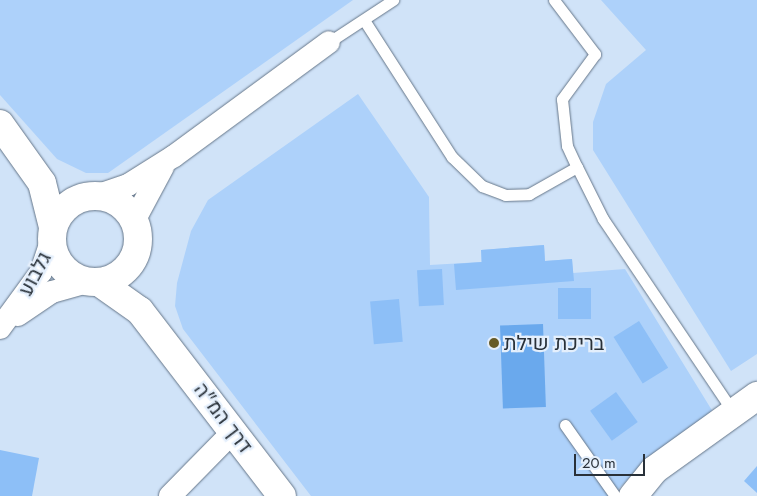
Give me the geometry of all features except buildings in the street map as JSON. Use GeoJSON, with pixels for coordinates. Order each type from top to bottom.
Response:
{"type":"FeatureCollection","features":[{"type":"Feature","properties":{"kind":"street"},"geometry":{"type":"LineString","coordinates":[[52,235],[59,213],[92,196],[128,185],[174,156],[329,42]]}},
{"type":"Feature","properties":{"kind":"street"},"geometry":{"type":"LineString","coordinates":[[4,128],[46,171],[92,196],[126,208],[134,221],[137,250],[120,275],[93,282],[65,272],[52,235],[42,183],[4,128]]}},
{"type":"Feature","properties":{"kind":"street"},"geometry":{"type":"LineString","coordinates":[[134,221],[151,182],[174,156]]}},
{"type":"Feature","properties":{"kind":"street","name":"גלבוע"},"geometry":{"type":"LineString","coordinates":[[0,329],[41,272],[52,235]]}},
{"type":"Feature","properties":{"kind":"street","name":"דרך המ\"ה"},"geometry":{"type":"LineString","coordinates":[[137,250],[142,295],[163,341]]}},
{"type":"Feature","properties":{"kind":"street","name":"גלבוע"},"geometry":{"type":"LineString","coordinates":[[0,329],[38,300],[93,282]]}},
{"type":"Feature","properties":{"kind":"street","name":"דרך המ\"ה"},"geometry":{"type":"LineString","coordinates":[[93,282],[125,296],[163,341],[282,496]]}},
{"type":"Feature","properties":{"kind":"street"},"geometry":{"type":"LineString","coordinates":[[633,496],[654,470],[757,396]]}},
{"type":"Feature","properties":{"kind":"street"},"geometry":{"type":"LineString","coordinates":[[170,496],[233,432]]}},
{"type":"Feature","properties":{"kind":"lane"},"geometry":{"type":"LineString","coordinates":[[329,42],[393,0]]}},
{"type":"Feature","properties":{"kind":"lane"},"geometry":{"type":"LineString","coordinates":[[554,0],[595,54],[562,99],[567,146],[576,167],[603,219],[733,412]]}},
{"type":"Feature","properties":{"kind":"lane"},"geometry":{"type":"LineString","coordinates":[[364,20],[452,158],[482,186],[506,195],[529,194],[576,167]]}},
{"type":"Feature","properties":{"kind":"lane"},"geometry":{"type":"LineString","coordinates":[[566,425],[614,496]]}},
{"type":"Feature","properties":{"kind":"shaded area"},"geometry":{"type":"Polygon","coordinates":[[[0,0],[353,0],[108,173],[86,173],[57,159],[0,95],[0,0]]]}},
{"type":"Feature","properties":{"kind":"shaded area"},"geometry":{"type":"Polygon","coordinates":[[[601,0],[757,0],[757,354],[731,371],[593,150],[593,122],[606,84],[646,50],[601,0]]]}},
{"type":"Feature","properties":{"kind":"shaded area"},"geometry":{"type":"Polygon","coordinates":[[[358,94],[429,197],[430,265],[481,262],[481,250],[544,245],[545,261],[572,259],[573,273],[625,269],[713,412],[641,465],[612,496],[311,496],[183,329],[175,306],[177,283],[191,231],[208,200],[358,94]]]}},
{"type":"Feature","properties":{"kind":"water"},"geometry":{"type":"Polygon","coordinates":[[[543,324],[546,407],[503,408],[500,326],[543,324]]]}},
{"type":"Feature","properties":{"kind":"place","name":"בריכת שילת"},"geometry":{"type":"Point","coordinates":[494,343]}}]}
